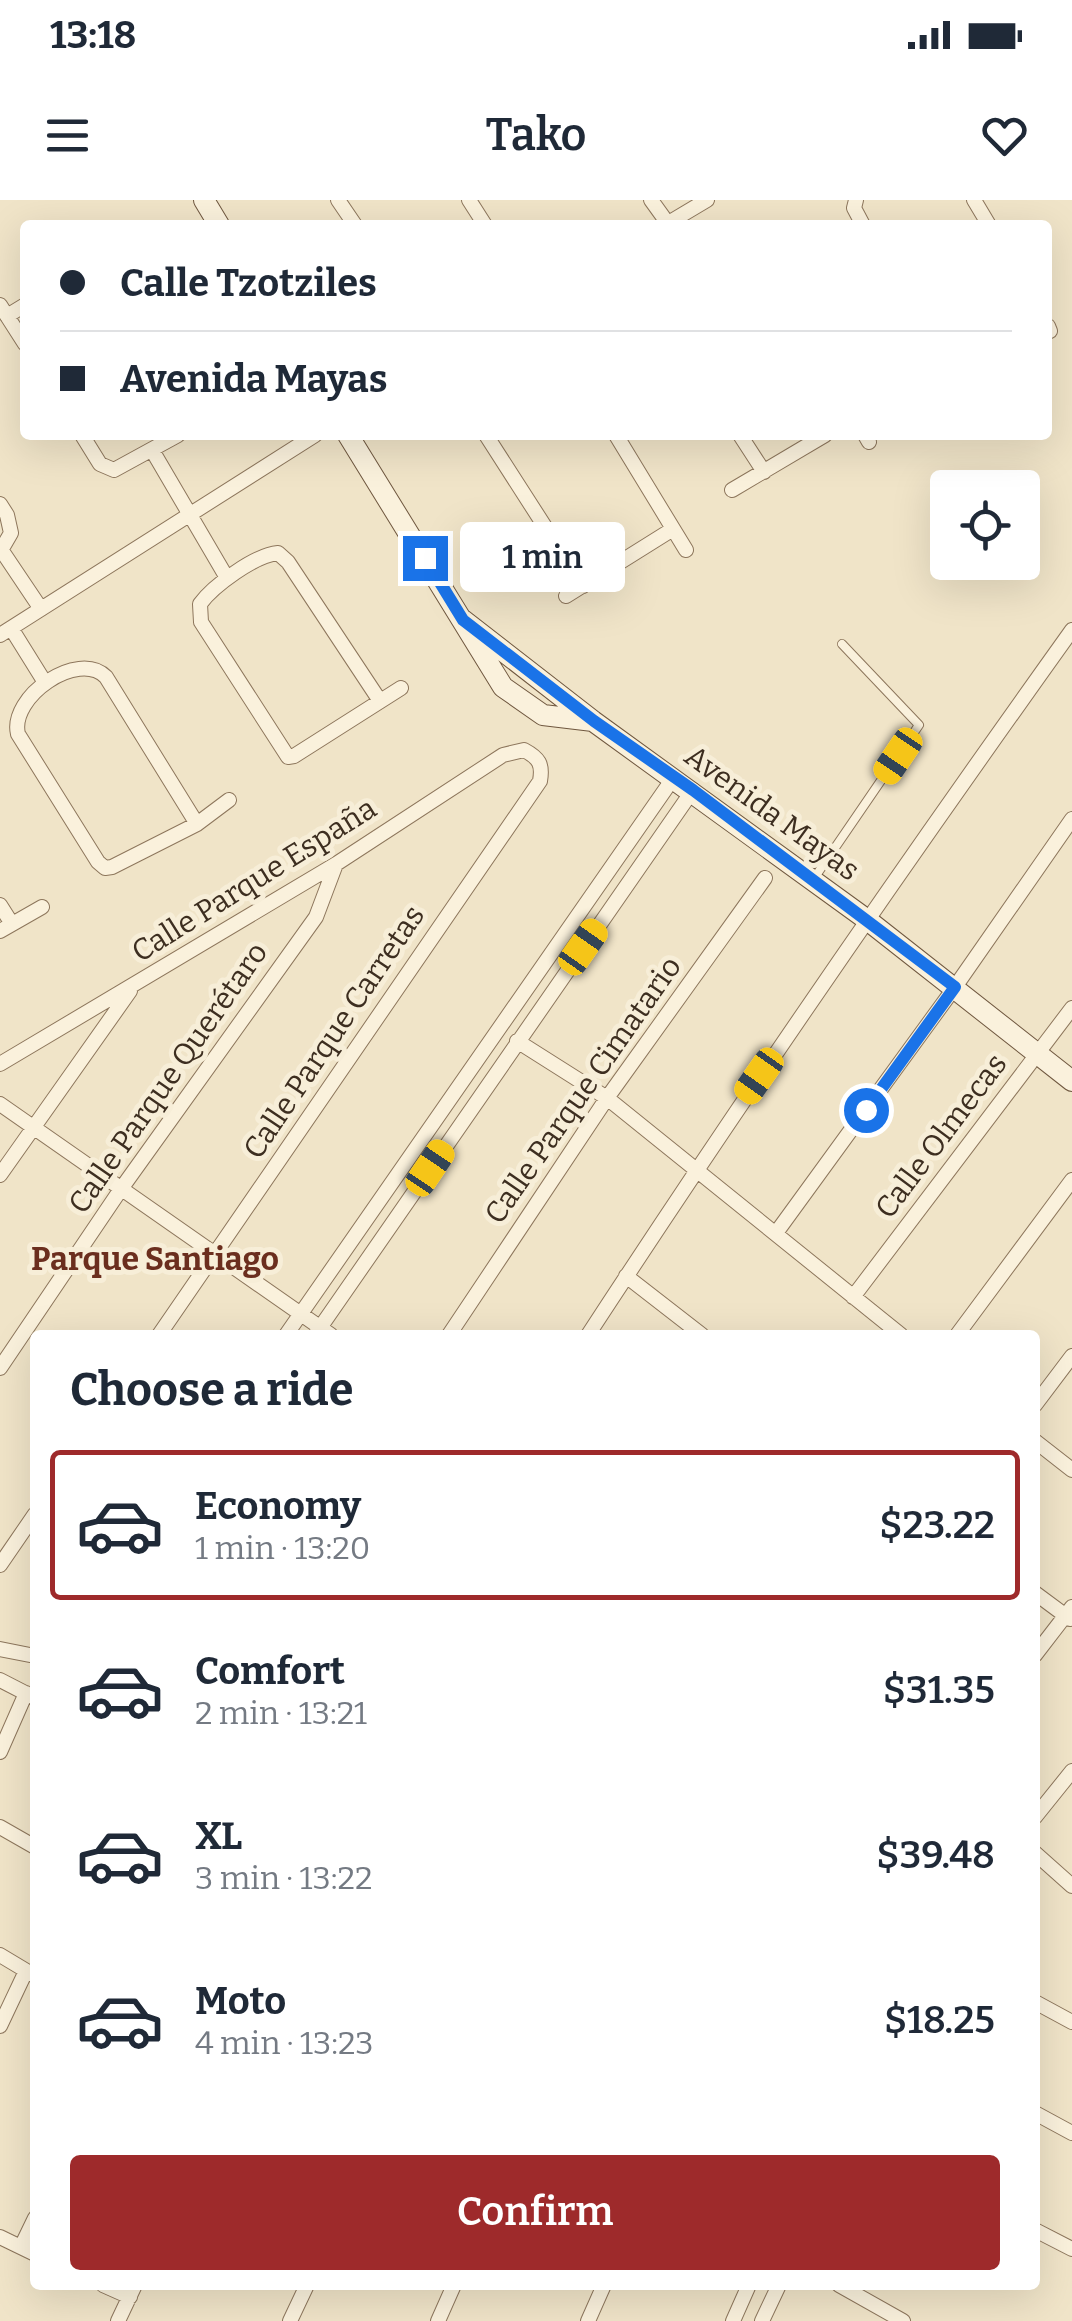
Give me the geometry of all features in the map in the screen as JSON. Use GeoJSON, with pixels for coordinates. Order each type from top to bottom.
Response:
{"type":"FeatureCollection","features":[{"type":"Feature","properties":{"kind":"street"},"geometry":{"type":"LineString","coordinates":[[674,220],[707,200]]}},
{"type":"Feature","properties":{"kind":"street"},"geometry":{"type":"LineString","coordinates":[[4,310],[20,336]]}},
{"type":"Feature","properties":{"kind":"street"},"geometry":{"type":"LineString","coordinates":[[85,440],[108,470],[169,440]]}},
{"type":"Feature","properties":{"kind":"street"},"geometry":{"type":"LineString","coordinates":[[44,681],[6,631],[307,440]]}},
{"type":"Feature","properties":{"kind":"street","name":"Avenida Mayas"},"geometry":{"type":"LineString","coordinates":[[351,440],[496,679],[512,696],[543,714],[594,721]]}},
{"type":"Feature","properties":{"kind":"street"},"geometry":{"type":"LineString","coordinates":[[489,440],[582,586]]}},
{"type":"Feature","properties":{"kind":"street"},"geometry":{"type":"LineString","coordinates":[[619,440],[686,550]]}},
{"type":"Feature","properties":{"kind":"street"},"geometry":{"type":"LineString","coordinates":[[743,440],[764,472]]}},
{"type":"Feature","properties":{"kind":"street"},"geometry":{"type":"LineString","coordinates":[[732,490],[817,440]]}},
{"type":"Feature","properties":{"kind":"street"},"geometry":{"type":"LineString","coordinates":[[152,450],[228,578]]}},
{"type":"Feature","properties":{"kind":"street"},"geometry":{"type":"LineString","coordinates":[[0,504],[11,533],[1,551],[41,609]]}},
{"type":"Feature","properties":{"kind":"street"},"geometry":{"type":"LineString","coordinates":[[566,596],[673,529]]}},
{"type":"Feature","properties":{"kind":"street"},"geometry":{"type":"LineString","coordinates":[[380,702],[278,553],[268,554],[228,578],[202,599],[198,617],[288,757],[380,702],[401,688]]}},
{"type":"Feature","properties":{"kind":"street","name":"Avenida Mayas"},"geometry":{"type":"LineString","coordinates":[[463,620],[594,721],[866,919],[1072,1081]]}},
{"type":"Feature","properties":{"kind":"street"},"geometry":{"type":"LineString","coordinates":[[591,1330],[694,1170],[866,919],[1072,630]]}},
{"type":"Feature","properties":{"kind":"street"},"geometry":{"type":"LineString","coordinates":[[197,824],[97,668],[44,681],[19,713],[15,723],[18,734],[101,866],[112,867],[197,824],[229,800]]}},
{"type":"Feature","properties":{"kind":"street","name":"Calle Parque España"},"geometry":{"type":"LineString","coordinates":[[0,1064],[336,864],[503,756],[524,750],[537,757]]}},
{"type":"Feature","properties":{"kind":"street","name":"Calle Parque Carretas"},"geometry":{"type":"LineString","coordinates":[[162,1330],[540,782],[542,769],[537,757]]}},
{"type":"Feature","properties":{"kind":"street"},"geometry":{"type":"LineString","coordinates":[[290,1330],[674,777]]}},
{"type":"Feature","properties":{"kind":"street"},"geometry":{"type":"LineString","coordinates":[[324,1330],[517,1041],[693,790]]}},
{"type":"Feature","properties":{"kind":"street"},"geometry":{"type":"LineString","coordinates":[[776,1233],[1072,819]]}},
{"type":"Feature","properties":{"kind":"street","name":"Calle Parque Querétaro"},"geometry":{"type":"LineString","coordinates":[[0,1368],[121,1189],[316,917],[336,864]]}},
{"type":"Feature","properties":{"kind":"street","name":"Calle Parque Cimatario"},"geometry":{"type":"LineString","coordinates":[[451,1330],[607,1098],[765,878]]}},
{"type":"Feature","properties":{"kind":"street"},"geometry":{"type":"LineString","coordinates":[[0,905],[6,928],[42,907]]}},
{"type":"Feature","properties":{"kind":"street"},"geometry":{"type":"LineString","coordinates":[[0,1175],[133,987]]}},
{"type":"Feature","properties":{"kind":"street","name":"Calle Olmecas"},"geometry":{"type":"LineString","coordinates":[[854,1297],[1072,1008]]}},
{"type":"Feature","properties":{"kind":"street"},"geometry":{"type":"LineString","coordinates":[[517,1041],[607,1098],[896,1330]]}},
{"type":"Feature","properties":{"kind":"street"},"geometry":{"type":"LineString","coordinates":[[0,1104],[319,1330]]}},
{"type":"Feature","properties":{"kind":"street"},"geometry":{"type":"LineString","coordinates":[[960,1330],[1072,1180]]}},
{"type":"Feature","properties":{"kind":"street"},"geometry":{"type":"LineString","coordinates":[[626,1276],[696,1330]]}},
{"type":"Feature","properties":{"kind":"street"},"geometry":{"type":"LineString","coordinates":[[1040,1399],[1072,1356]]}},
{"type":"Feature","properties":{"kind":"street"},"geometry":{"type":"LineString","coordinates":[[1040,1444],[1072,1470]]}},
{"type":"Feature","properties":{"kind":"street"},"geometry":{"type":"LineString","coordinates":[[0,1565],[30,1521]]}},
{"type":"Feature","properties":{"kind":"street"},"geometry":{"type":"LineString","coordinates":[[1040,1596],[1070,1615],[1040,1649]]}},
{"type":"Feature","properties":{"kind":"street"},"geometry":{"type":"LineString","coordinates":[[0,1649],[30,1655]]}},
{"type":"Feature","properties":{"kind":"street"},"geometry":{"type":"LineString","coordinates":[[0,1680],[30,1693]]}},
{"type":"Feature","properties":{"kind":"street"},"geometry":{"type":"LineString","coordinates":[[0,1752],[30,1698]]}},
{"type":"Feature","properties":{"kind":"street"},"geometry":{"type":"LineString","coordinates":[[1040,1812],[1072,1770]]}},
{"type":"Feature","properties":{"kind":"street"},"geometry":{"type":"LineString","coordinates":[[0,1828],[30,1844]]}},
{"type":"Feature","properties":{"kind":"street"},"geometry":{"type":"LineString","coordinates":[[1040,1857],[1072,1886]]}},
{"type":"Feature","properties":{"kind":"street"},"geometry":{"type":"LineString","coordinates":[[0,1955],[30,1973]]}},
{"type":"Feature","properties":{"kind":"street"},"geometry":{"type":"LineString","coordinates":[[0,2026],[30,1976]]}},
{"type":"Feature","properties":{"kind":"street"},"geometry":{"type":"LineString","coordinates":[[1040,2005],[1072,2022]]}},
{"type":"Feature","properties":{"kind":"street"},"geometry":{"type":"LineString","coordinates":[[1040,2116],[1072,2133]]}},
{"type":"Feature","properties":{"kind":"street"},"geometry":{"type":"LineString","coordinates":[[1040,2233],[1072,2249]]}},
{"type":"Feature","properties":{"kind":"street"},"geometry":{"type":"LineString","coordinates":[[0,2237],[28,2250]]}},
{"type":"Feature","properties":{"kind":"street"},"geometry":{"type":"LineString","coordinates":[[290,2321],[305,2290]]}},
{"type":"Feature","properties":{"kind":"street"},"geometry":{"type":"LineString","coordinates":[[438,2321],[452,2290]]}},
{"type":"Feature","properties":{"kind":"street"},"geometry":{"type":"LineString","coordinates":[[588,2321],[602,2290]]}},
{"type":"Feature","properties":{"kind":"street"},"geometry":{"type":"LineString","coordinates":[[733,2321],[747,2290]]}},
{"type":"Feature","properties":{"kind":"street"},"geometry":{"type":"LineString","coordinates":[[762,2321],[777,2290]]}},
{"type":"Feature","properties":{"kind":"street"},"geometry":{"type":"LineString","coordinates":[[848,2290],[903,2321]]}},
{"type":"Feature","properties":{"kind":"street"},"geometry":{"type":"LineString","coordinates":[[118,2321],[132,2291]]}},
{"type":"Feature","properties":{"kind":"lane"},"geometry":{"type":"LineString","coordinates":[[814,880],[919,725],[842,644]]}},
{"type":"Feature","properties":{"kind":"district","name":"Parque Santiago"},"geometry":{"type":"Point","coordinates":[155,1259]}},
{"type":"Feature","properties":{"kind":"route"},"geometry":{"type":"LineString","coordinates":[[425,558],[463,620],[955,987],[866,1110]]}}]}
